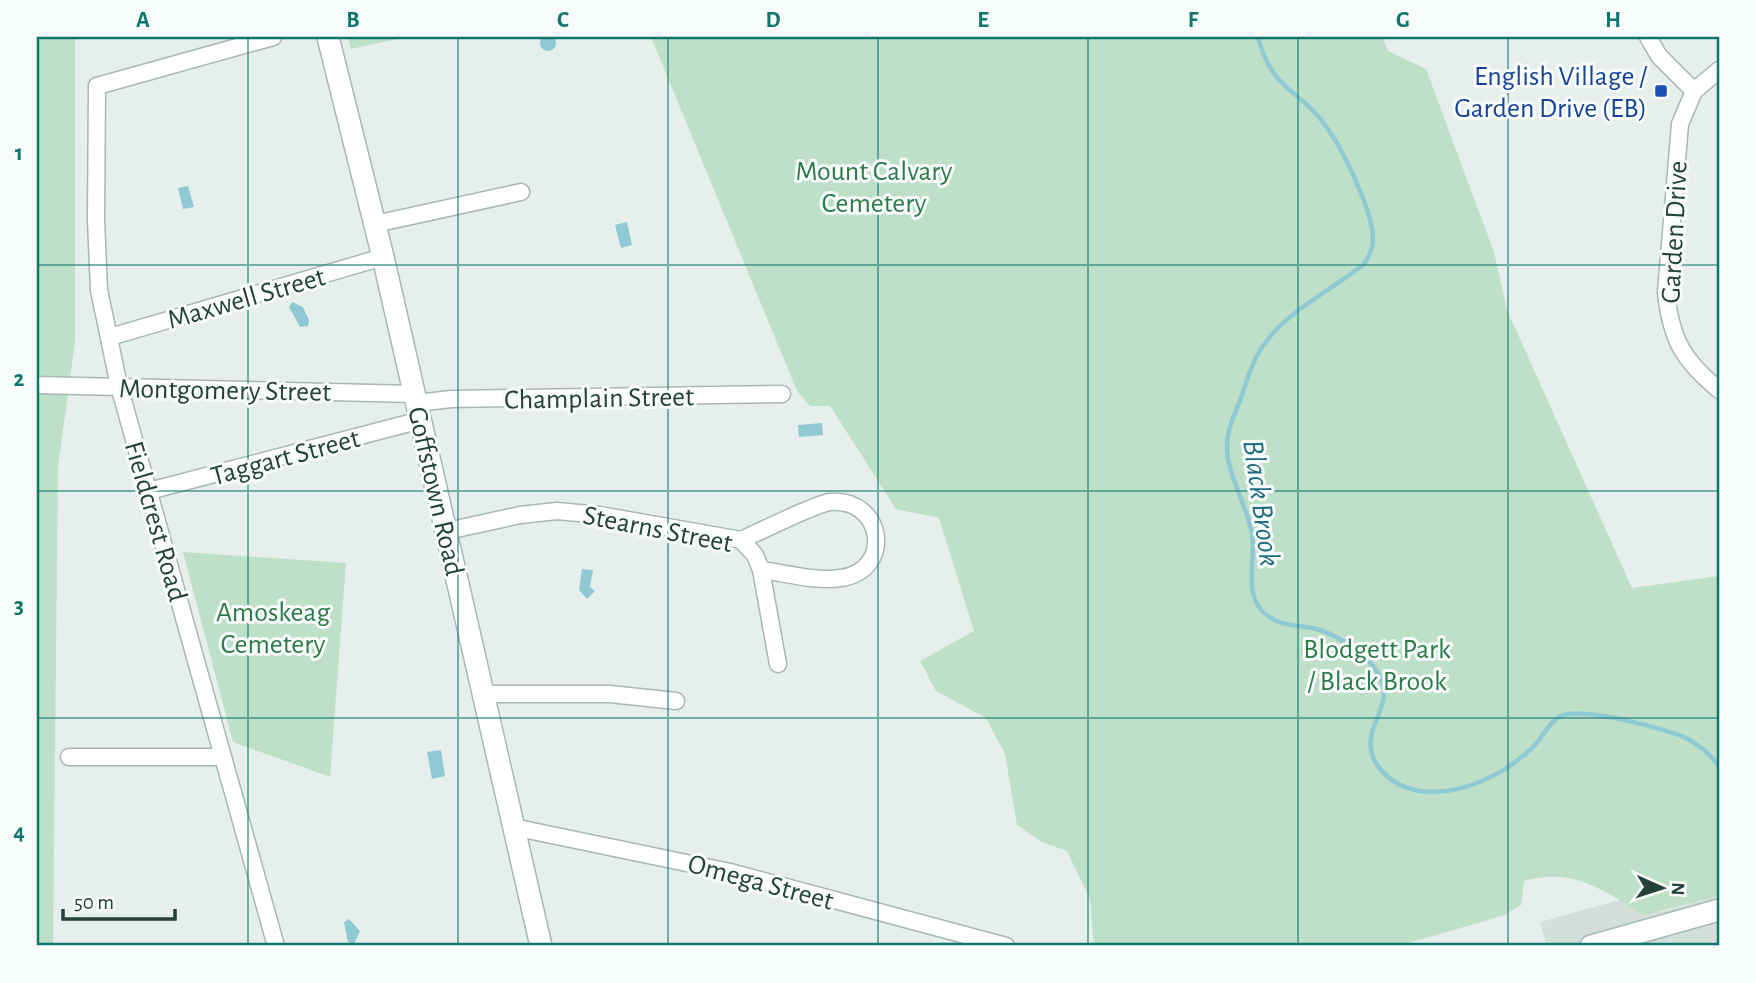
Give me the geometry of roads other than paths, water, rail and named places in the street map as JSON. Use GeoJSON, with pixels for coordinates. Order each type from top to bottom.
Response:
{"type":"FeatureCollection","features":[{"type":"Feature","properties":{"kind":"main road","name":"Goffstown Road"},"geometry":{"type":"LineString","coordinates":[[328,37],[383,257],[541,946]]}},
{"type":"Feature","properties":{"kind":"main road"},"geometry":{"type":"LineString","coordinates":[[1591,946],[1719,910]]}},
{"type":"Feature","properties":{"kind":"street","name":"Fieldcrest Road"},"geometry":{"type":"LineString","coordinates":[[273,37],[97,86],[97,272],[119,386],[276,946]]}},
{"type":"Feature","properties":{"kind":"street"},"geometry":{"type":"LineString","coordinates":[[1648,37],[1659,56],[1694,91]]}},
{"type":"Feature","properties":{"kind":"street","name":"Garden Drive"},"geometry":{"type":"LineString","coordinates":[[1719,70],[1694,91],[1680,124],[1675,158],[1666,292],[1668,314],[1679,348],[1693,369],[1719,390]]}},
{"type":"Feature","properties":{"kind":"street"},"geometry":{"type":"LineString","coordinates":[[375,224],[521,192]]}},
{"type":"Feature","properties":{"kind":"street","name":"Maxwell Street"},"geometry":{"type":"LineString","coordinates":[[110,337],[383,257]]}},
{"type":"Feature","properties":{"kind":"street","name":"Montgomery Street"},"geometry":{"type":"LineString","coordinates":[[37,385],[119,386],[417,406]]}},
{"type":"Feature","properties":{"kind":"street","name":"Champlain Street"},"geometry":{"type":"LineString","coordinates":[[417,406],[451,399],[782,394]]}},
{"type":"Feature","properties":{"kind":"street","name":"Taggart Street"},"geometry":{"type":"LineString","coordinates":[[149,491],[417,406]]}},
{"type":"Feature","properties":{"kind":"street"},"geometry":{"type":"LineString","coordinates":[[741,540],[830,502],[850,505],[866,514],[876,526],[877,545],[872,558],[859,572],[842,578],[761,570]]}},
{"type":"Feature","properties":{"kind":"street","name":"Stearns Street"},"geometry":{"type":"LineString","coordinates":[[447,531],[520,515],[557,511],[600,515],[741,540],[755,555],[761,570],[778,664]]}},
{"type":"Feature","properties":{"kind":"street"},"geometry":{"type":"LineString","coordinates":[[483,694],[610,694],[676,701]]}},
{"type":"Feature","properties":{"kind":"street"},"geometry":{"type":"LineString","coordinates":[[69,757],[223,757]]}},
{"type":"Feature","properties":{"kind":"street","name":"Omega Street"},"geometry":{"type":"LineString","coordinates":[[513,827],[684,860],[1006,946]]}},
{"type":"Feature","properties":{"kind":"water"},"geometry":{"type":"Polygon","coordinates":[[[548,35],[554,37],[554,49],[548,51],[542,49],[540,43],[542,37],[548,35]]]}},
{"type":"Feature","properties":{"kind":"water"},"geometry":{"type":"Polygon","coordinates":[[[188,186],[194,207],[183,209],[178,188],[188,186]]]}},
{"type":"Feature","properties":{"kind":"water"},"geometry":{"type":"Polygon","coordinates":[[[627,222],[632,245],[621,248],[615,225],[627,222]]]}},
{"type":"Feature","properties":{"kind":"water"},"geometry":{"type":"Polygon","coordinates":[[[292,302],[303,307],[309,320],[308,326],[300,327],[289,307],[292,302]]]}},
{"type":"Feature","properties":{"kind":"water"},"geometry":{"type":"Polygon","coordinates":[[[822,423],[823,435],[799,437],[798,425],[822,423]]]}},
{"type":"Feature","properties":{"kind":"water"},"geometry":{"type":"Polygon","coordinates":[[[582,569],[593,570],[590,587],[595,591],[587,599],[579,590],[582,569]]]}},
{"type":"Feature","properties":{"kind":"water"},"geometry":{"type":"Polygon","coordinates":[[[441,750],[445,776],[432,779],[427,752],[441,750]]]}},
{"type":"Feature","properties":{"kind":"water"},"geometry":{"type":"Polygon","coordinates":[[[349,919],[360,931],[354,944],[348,942],[344,922],[349,919]]]}},
{"type":"Feature","properties":{"kind":"waterway","name":"Black Brook"},"geometry":{"type":"LineString","coordinates":[[1258,37],[1264,55],[1279,80],[1308,105],[1335,139],[1363,198],[1373,239],[1364,264],[1299,310],[1265,343],[1253,364],[1231,423],[1227,440],[1228,456],[1252,533],[1253,593],[1261,610],[1282,623],[1320,630],[1336,637],[1352,647],[1378,673],[1384,696],[1372,733],[1372,755],[1383,772],[1410,789],[1435,792],[1482,781],[1524,755],[1555,720],[1569,714],[1603,716],[1643,724],[1677,735],[1701,748],[1719,767]]}},
{"type":"Feature","properties":{"kind":"place","name":"English Village / Garden Drive (EB)"},"geometry":{"type":"Point","coordinates":[1661,91]}},
{"type":"Feature","properties":{"kind":"park label","name":"Mount Calvary Cemetery"},"geometry":{"type":"Point","coordinates":[874,186]}},
{"type":"Feature","properties":{"kind":"park label","name":"Amoskeag Cemetery"},"geometry":{"type":"Point","coordinates":[273,627]}},
{"type":"Feature","properties":{"kind":"park label","name":"Blodgett Park / Black Brook"},"geometry":{"type":"Point","coordinates":[1377,664]}}]}
